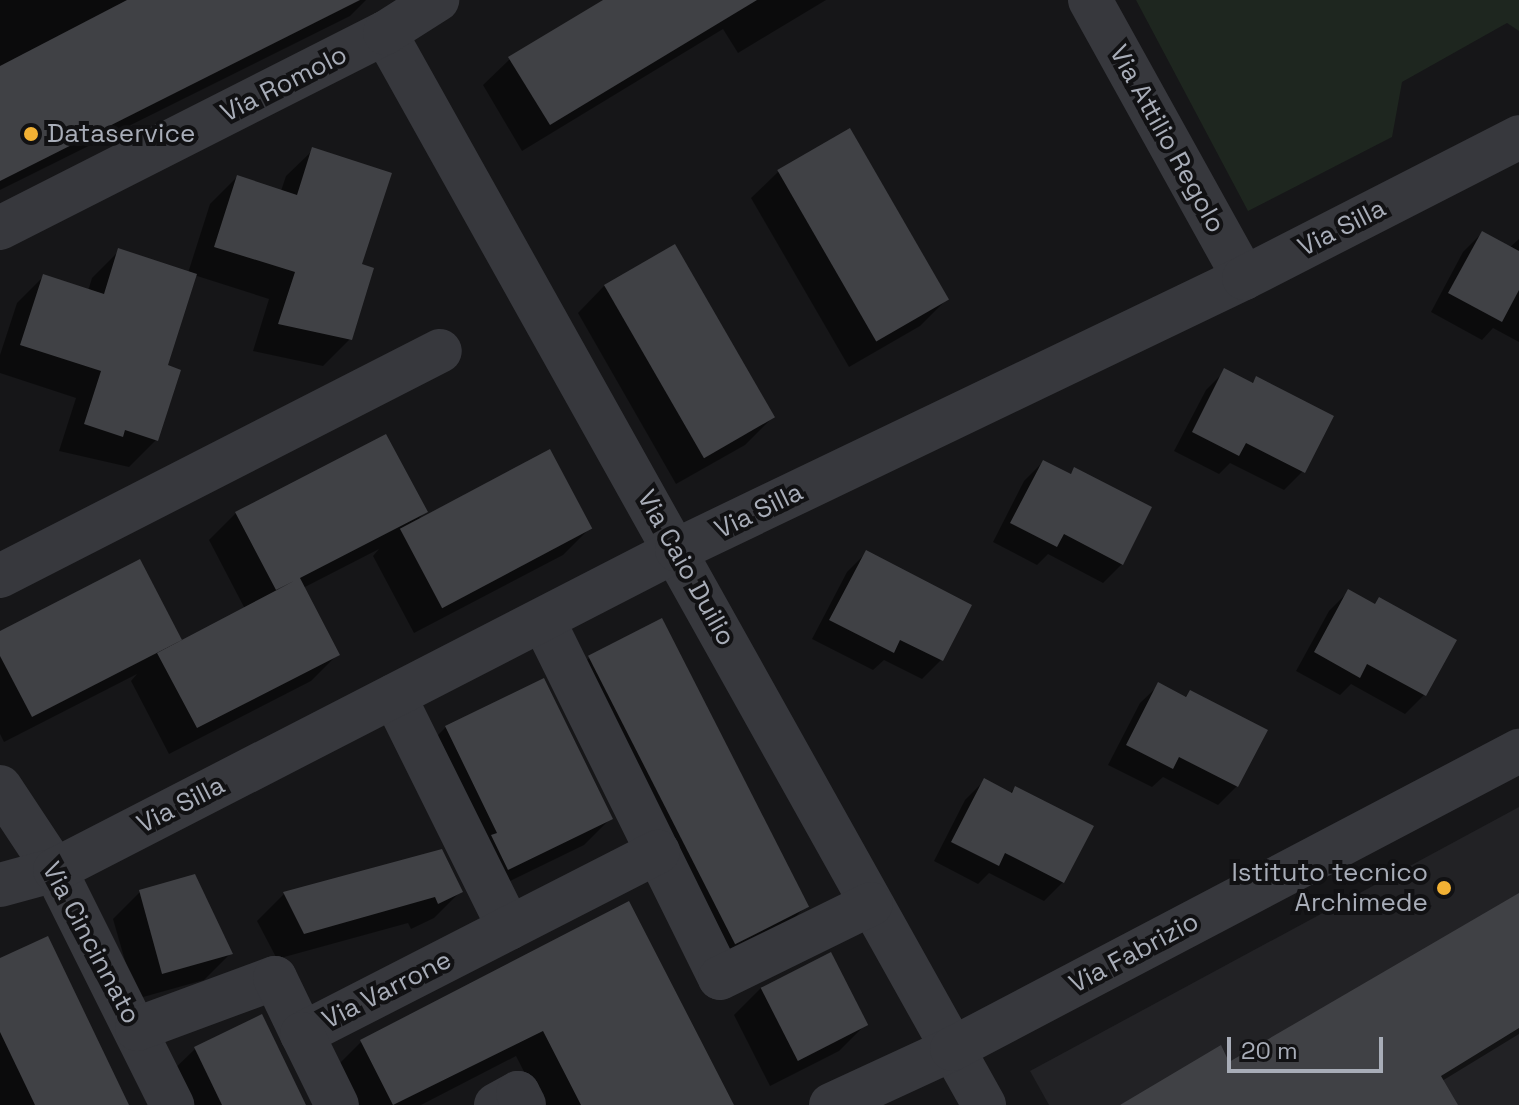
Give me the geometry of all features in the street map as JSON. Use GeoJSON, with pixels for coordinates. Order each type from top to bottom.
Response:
{"type":"FeatureCollection","features":[{"type":"Feature","properties":{"kind":"street","name":"Via Romolo"},"geometry":{"type":"LineString","coordinates":[[0,228],[385,33],[437,0]]}},
{"type":"Feature","properties":{"kind":"street","name":"Via Attilio Regolo"},"geometry":{"type":"LineString","coordinates":[[1090,0],[1244,278]]}},
{"type":"Feature","properties":{"kind":"street","name":"Via Caio Duilio"},"geometry":{"type":"LineString","coordinates":[[385,33],[677,550],[984,1105]]}},
{"type":"Feature","properties":{"kind":"street","name":"Via Silla"},"geometry":{"type":"LineString","coordinates":[[0,885],[55,870],[677,550],[1244,278],[1519,137]]}},
{"type":"Feature","properties":{"kind":"street"},"geometry":{"type":"LineString","coordinates":[[0,576],[440,351]]}},
{"type":"Feature","properties":{"kind":"street"},"geometry":{"type":"LineString","coordinates":[[543,620],[720,978],[871,904]]}},
{"type":"Feature","properties":{"kind":"street"},"geometry":{"type":"LineString","coordinates":[[394,696],[509,928]]}},
{"type":"Feature","properties":{"kind":"street","name":"Via Fabrizio"},"geometry":{"type":"LineString","coordinates":[[831,1105],[952,1049],[1519,751]]}},
{"type":"Feature","properties":{"kind":"street","name":"Via Cincinnato"},"geometry":{"type":"LineString","coordinates":[[0,787],[55,870],[137,1029],[172,1105]]}},
{"type":"Feature","properties":{"kind":"street","name":"Via Varrone"},"geometry":{"type":"LineString","coordinates":[[137,1029],[275,978],[302,1034],[658,852]]}},
{"type":"Feature","properties":{"kind":"street"},"geometry":{"type":"LineString","coordinates":[[302,1034],[337,1105]]}},
{"type":"Feature","properties":{"kind":"street"},"geometry":{"type":"LineString","coordinates":[[496,1105],[518,1093],[524,1105]]}},
{"type":"Feature","properties":{"kind":"shaded area"},"geometry":{"type":"Polygon","coordinates":[[[1136,0],[1519,0],[1519,31],[1507,23],[1402,82],[1392,137],[1248,211],[1136,0]]]}},
{"type":"Feature","properties":{"kind":"shaded area","name":"Istituto tecnico Archimede"},"geometry":{"type":"Polygon","coordinates":[[[1519,807],[1519,1105],[1049,1105],[1030,1071],[1519,807]]]}},
{"type":"Feature","properties":{"kind":"building"},"geometry":{"type":"Polygon","coordinates":[[[127,0],[360,0],[0,181],[0,66],[127,0]]]}},
{"type":"Feature","properties":{"kind":"building"},"geometry":{"type":"Polygon","coordinates":[[[603,0],[757,0],[550,125],[508,57],[603,0]]]}},
{"type":"Feature","properties":{"kind":"building"},"geometry":{"type":"Polygon","coordinates":[[[850,128],[949,299],[876,341],[777,170],[850,128]]]}},
{"type":"Feature","properties":{"kind":"building"},"geometry":{"type":"Polygon","coordinates":[[[312,147],[392,173],[362,264],[374,268],[352,340],[278,324],[295,272],[214,247],[237,175],[297,195],[312,147]]]}},
{"type":"Feature","properties":{"kind":"building"},"geometry":{"type":"Polygon","coordinates":[[[1482,231],[1519,251],[1519,290],[1502,322],[1448,293],[1482,231]]]}},
{"type":"Feature","properties":{"kind":"building"},"geometry":{"type":"Polygon","coordinates":[[[675,244],[775,417],[704,458],[604,285],[675,244]]]}},
{"type":"Feature","properties":{"kind":"building"},"geometry":{"type":"Polygon","coordinates":[[[118,248],[197,274],[168,365],[181,370],[158,441],[125,430],[123,437],[84,424],[101,371],[20,345],[43,274],[104,294],[118,248]]]}},
{"type":"Feature","properties":{"kind":"building"},"geometry":{"type":"Polygon","coordinates":[[[1224,368],[1253,383],[1256,376],[1334,416],[1305,473],[1246,443],[1239,456],[1192,432],[1224,368]]]}},
{"type":"Feature","properties":{"kind":"building"},"geometry":{"type":"Polygon","coordinates":[[[386,434],[428,512],[300,578],[340,655],[197,728],[157,653],[294,581],[276,590],[235,512],[386,434]]]}},
{"type":"Feature","properties":{"kind":"building"},"geometry":{"type":"Polygon","coordinates":[[[550,449],[592,528],[442,608],[400,529],[550,449]]]}},
{"type":"Feature","properties":{"kind":"building"},"geometry":{"type":"Polygon","coordinates":[[[1043,460],[1071,474],[1074,467],[1152,507],[1123,565],[1064,534],[1057,547],[1010,523],[1043,460]]]}},
{"type":"Feature","properties":{"kind":"building"},"geometry":{"type":"Polygon","coordinates":[[[866,550],[972,605],[943,661],[900,640],[894,653],[829,620],[866,550]]]}},
{"type":"Feature","properties":{"kind":"building"},"geometry":{"type":"Polygon","coordinates":[[[140,559],[182,640],[32,717],[0,656],[0,631],[140,559]]]}},
{"type":"Feature","properties":{"kind":"building"},"geometry":{"type":"Polygon","coordinates":[[[1348,589],[1375,604],[1379,597],[1457,640],[1426,696],[1367,664],[1360,678],[1314,652],[1348,589]]]}},
{"type":"Feature","properties":{"kind":"building"},"geometry":{"type":"Polygon","coordinates":[[[662,618],[809,907],[735,944],[588,656],[662,618]]]}},
{"type":"Feature","properties":{"kind":"building"},"geometry":{"type":"Polygon","coordinates":[[[544,678],[613,819],[508,870],[491,835],[497,833],[445,726],[544,678]]]}},
{"type":"Feature","properties":{"kind":"building"},"geometry":{"type":"Polygon","coordinates":[[[1158,682],[1186,697],[1190,690],[1268,730],[1238,787],[1179,757],[1173,769],[1126,745],[1158,682]]]}},
{"type":"Feature","properties":{"kind":"building"},"geometry":{"type":"Polygon","coordinates":[[[984,778],[1012,793],[1015,786],[1094,826],[1064,883],[1005,853],[999,866],[951,842],[984,778]]]}},
{"type":"Feature","properties":{"kind":"building"},"geometry":{"type":"Polygon","coordinates":[[[442,849],[463,892],[438,904],[435,897],[304,934],[283,892],[442,849]]]}},
{"type":"Feature","properties":{"kind":"building"},"geometry":{"type":"Polygon","coordinates":[[[195,874],[233,954],[162,974],[139,890],[195,874]]]}},
{"type":"Feature","properties":{"kind":"building"},"geometry":{"type":"Polygon","coordinates":[[[1519,893],[1519,1028],[1441,1076],[1458,1105],[1120,1105],[1221,1045],[1229,1062],[1519,893]]]}},
{"type":"Feature","properties":{"kind":"building"},"geometry":{"type":"Polygon","coordinates":[[[629,901],[734,1105],[581,1105],[543,1031],[393,1105],[360,1040],[629,901]]]}},
{"type":"Feature","properties":{"kind":"building"},"geometry":{"type":"Polygon","coordinates":[[[48,936],[129,1105],[35,1105],[0,1032],[0,958],[48,936]]]}},
{"type":"Feature","properties":{"kind":"building"},"geometry":{"type":"Polygon","coordinates":[[[831,952],[868,1025],[798,1061],[761,988],[831,952]]]}},
{"type":"Feature","properties":{"kind":"building"},"geometry":{"type":"Polygon","coordinates":[[[262,1014],[306,1105],[222,1105],[194,1047],[262,1014]]]}},
{"type":"Feature","properties":{"kind":"place","name":"Dataservice"},"geometry":{"type":"Point","coordinates":[31,134]}},
{"type":"Feature","properties":{"kind":"place","name":"Istituto tecnico Archimede"},"geometry":{"type":"Point","coordinates":[1444,888]}}]}
